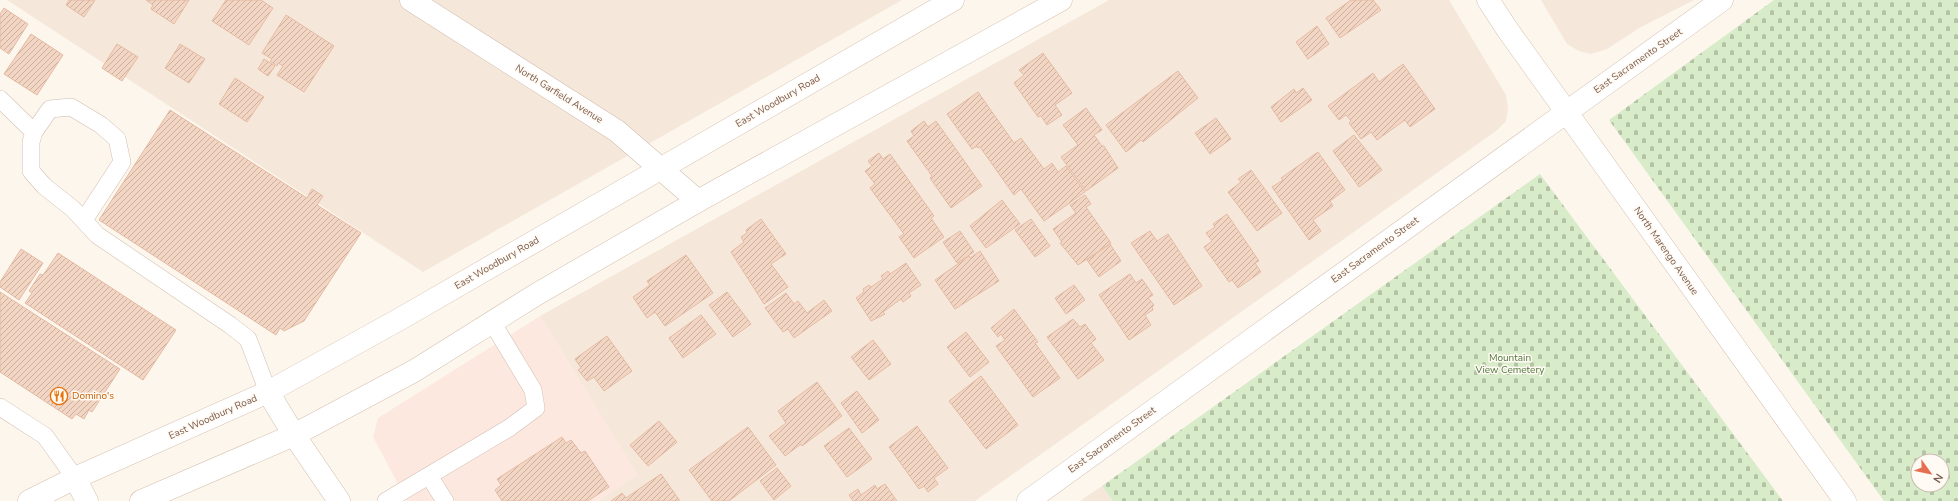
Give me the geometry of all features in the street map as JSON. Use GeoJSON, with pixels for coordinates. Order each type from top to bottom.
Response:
{"type":"FeatureCollection","features":[{"type":"Feature","properties":{"kind":"main road","name":"North Garfield Avenue"},"geometry":{"type":"LineString","coordinates":[[411,0],[617,131],[698,201]]}},
{"type":"Feature","properties":{"kind":"main road","name":"East Woodbury Road"},"geometry":{"type":"LineString","coordinates":[[29,501],[75,478],[268,392],[400,319],[953,0]]}},
{"type":"Feature","properties":{"kind":"main road"},"geometry":{"type":"LineString","coordinates":[[141,501],[294,436],[414,371],[538,294],[698,201],[1061,0]]}},
{"type":"Feature","properties":{"kind":"main road","name":"North Marengo Avenue"},"geometry":{"type":"LineString","coordinates":[[1488,0],[1507,29],[1845,501]]}},
{"type":"Feature","properties":{"kind":"main road","name":"East Sacramento Street"},"geometry":{"type":"LineString","coordinates":[[1028,501],[1566,111],[1722,0]]}},
{"type":"Feature","properties":{"kind":"main road"},"geometry":{"type":"LineString","coordinates":[[268,392],[294,436],[339,501]]}},
{"type":"Feature","properties":{"kind":"main road"},"geometry":{"type":"LineString","coordinates":[[75,478],[87,501]]}},
{"type":"Feature","properties":{"kind":"lane"},"geometry":{"type":"LineString","coordinates":[[0,99],[34,132]]}},
{"type":"Feature","properties":{"kind":"lane"},"geometry":{"type":"LineString","coordinates":[[84,220],[122,162],[117,139],[101,125],[71,107],[50,109],[34,132],[31,142],[31,171],[44,186],[73,208],[97,235],[230,325],[248,339],[268,392]]}},
{"type":"Feature","properties":{"kind":"lane"},"geometry":{"type":"LineString","coordinates":[[386,501],[509,428],[536,408],[533,390],[492,322]]}},
{"type":"Feature","properties":{"kind":"lane"},"geometry":{"type":"LineString","coordinates":[[0,407],[45,436],[75,478]]}},
{"type":"Feature","properties":{"kind":"lane"},"geometry":{"type":"LineString","coordinates":[[429,476],[445,501]]}},
{"type":"Feature","properties":{"kind":"shaded area"},"geometry":{"type":"Polygon","coordinates":[[[7,0],[902,0],[423,272],[7,0]]]}},
{"type":"Feature","properties":{"kind":"shaded area"},"geometry":{"type":"Polygon","coordinates":[[[1109,0],[1449,0],[1506,95],[1508,109],[1506,121],[1496,131],[975,501],[597,501],[637,475],[540,316],[1109,0]]]}},
{"type":"Feature","properties":{"kind":"shaded area"},"geometry":{"type":"Polygon","coordinates":[[[1541,0],[1694,0],[1641,27],[1607,49],[1591,54],[1579,51],[1567,44],[1541,0]]]}},
{"type":"Feature","properties":{"kind":"shaded area"},"geometry":{"type":"Polygon","coordinates":[[[540,316],[638,475],[597,501],[407,501],[373,437],[378,418],[540,316]]]}},
{"type":"Feature","properties":{"kind":"shaded area"},"geometry":{"type":"Polygon","coordinates":[[[1102,486],[1113,501],[1080,501],[1102,486]]]}},
{"type":"Feature","properties":{"kind":"green space"},"geometry":{"type":"Polygon","coordinates":[[[1774,0],[1958,0],[1958,501],[1884,501],[1609,120],[1774,0]]]}},
{"type":"Feature","properties":{"kind":"green space","name":"Mountain View Cemetery"},"geometry":{"type":"Polygon","coordinates":[[[1540,174],[1783,501],[1113,501],[1102,486],[1540,174]]]}},
{"type":"Feature","properties":{"kind":"building"},"geometry":{"type":"Polygon","coordinates":[[[69,0],[95,0],[84,17],[66,5],[69,0]]]}},
{"type":"Feature","properties":{"kind":"building"},"geometry":{"type":"Polygon","coordinates":[[[146,0],[189,0],[174,24],[151,9],[153,5],[146,0]]]}},
{"type":"Feature","properties":{"kind":"building"},"geometry":{"type":"Polygon","coordinates":[[[226,0],[261,0],[273,8],[249,45],[212,21],[226,0]]]}},
{"type":"Feature","properties":{"kind":"building"},"geometry":{"type":"Polygon","coordinates":[[[1351,0],[1373,0],[1381,10],[1340,38],[1326,18],[1351,0]]]}},
{"type":"Feature","properties":{"kind":"building"},"geometry":{"type":"Polygon","coordinates":[[[4,8],[28,24],[9,54],[0,48],[0,14],[4,8]]]}},
{"type":"Feature","properties":{"kind":"building"},"geometry":{"type":"Polygon","coordinates":[[[286,15],[334,46],[304,92],[277,75],[283,66],[278,63],[277,66],[270,61],[272,59],[262,53],[286,15]]]}},
{"type":"Feature","properties":{"kind":"building"},"geometry":{"type":"Polygon","coordinates":[[[1317,26],[1329,44],[1308,59],[1296,42],[1317,26]]]}},
{"type":"Feature","properties":{"kind":"building"},"geometry":{"type":"Polygon","coordinates":[[[31,34],[63,55],[37,95],[4,74],[31,34]]]}},
{"type":"Feature","properties":{"kind":"building"},"geometry":{"type":"Polygon","coordinates":[[[117,44],[138,57],[122,81],[102,68],[117,44]]]}},
{"type":"Feature","properties":{"kind":"building"},"geometry":{"type":"Polygon","coordinates":[[[180,44],[205,59],[189,83],[165,68],[180,44]]]}},
{"type":"Feature","properties":{"kind":"building"},"geometry":{"type":"Polygon","coordinates":[[[1043,53],[1072,93],[1055,105],[1062,115],[1047,125],[1041,116],[1038,117],[1014,83],[1024,75],[1019,70],[1043,53]]]}},
{"type":"Feature","properties":{"kind":"building"},"geometry":{"type":"Polygon","coordinates":[[[264,59],[275,66],[268,76],[258,69],[264,59]]]}},
{"type":"Feature","properties":{"kind":"building"},"geometry":{"type":"Polygon","coordinates":[[[1403,64],[1435,109],[1410,127],[1405,120],[1377,140],[1371,132],[1361,139],[1349,123],[1351,121],[1346,115],[1339,120],[1328,106],[1373,73],[1379,82],[1403,64]]]}},
{"type":"Feature","properties":{"kind":"building"},"geometry":{"type":"Polygon","coordinates":[[[1178,71],[1198,98],[1143,142],[1141,140],[1126,152],[1106,125],[1178,71]]]}},
{"type":"Feature","properties":{"kind":"building"},"geometry":{"type":"Polygon","coordinates":[[[235,78],[264,97],[247,122],[219,104],[235,78]]]}},
{"type":"Feature","properties":{"kind":"building"},"geometry":{"type":"Polygon","coordinates":[[[1303,88],[1312,100],[1281,122],[1271,107],[1294,89],[1296,93],[1303,88]]]}},
{"type":"Feature","properties":{"kind":"building"},"geometry":{"type":"Polygon","coordinates":[[[978,92],[1014,143],[1021,138],[1044,169],[1052,163],[1058,172],[1066,166],[1085,192],[1044,221],[1021,189],[1014,195],[980,147],[978,148],[977,146],[972,149],[947,114],[978,92]]]}},
{"type":"Feature","properties":{"kind":"building"},"geometry":{"type":"Polygon","coordinates":[[[1086,108],[1102,130],[1094,135],[1102,146],[1104,146],[1118,168],[1086,191],[1061,157],[1078,145],[1063,125],[1086,108]]]}},
{"type":"Feature","properties":{"kind":"building"},"geometry":{"type":"Polygon","coordinates":[[[170,110],[307,198],[312,189],[323,196],[317,205],[361,233],[304,321],[284,331],[280,328],[276,335],[99,220],[170,110]]]}},
{"type":"Feature","properties":{"kind":"building"},"geometry":{"type":"Polygon","coordinates":[[[1216,118],[1231,139],[1210,154],[1195,133],[1216,118]]]}},
{"type":"Feature","properties":{"kind":"building"},"geometry":{"type":"Polygon","coordinates":[[[924,121],[928,127],[936,121],[982,186],[951,208],[930,178],[932,176],[907,141],[914,136],[911,131],[924,121]]]}},
{"type":"Feature","properties":{"kind":"building"},"geometry":{"type":"Polygon","coordinates":[[[1354,135],[1382,170],[1359,187],[1333,151],[1354,135]]]}},
{"type":"Feature","properties":{"kind":"building"},"geometry":{"type":"Polygon","coordinates":[[[1318,152],[1345,190],[1330,201],[1333,206],[1313,220],[1321,231],[1309,240],[1272,187],[1283,180],[1281,178],[1318,152]]]}},
{"type":"Feature","properties":{"kind":"building"},"geometry":{"type":"Polygon","coordinates":[[[879,153],[883,159],[890,154],[934,216],[931,218],[944,237],[914,258],[899,237],[904,234],[870,188],[875,184],[865,171],[872,166],[868,161],[879,153]]]}},
{"type":"Feature","properties":{"kind":"building"},"geometry":{"type":"Polygon","coordinates":[[[1251,170],[1282,213],[1257,231],[1228,192],[1241,182],[1238,179],[1251,170]]]}},
{"type":"Feature","properties":{"kind":"building"},"geometry":{"type":"Polygon","coordinates":[[[1085,195],[1091,204],[1086,207],[1111,243],[1078,265],[1060,243],[1062,242],[1053,229],[1076,213],[1070,205],[1085,195]]]}},
{"type":"Feature","properties":{"kind":"building"},"geometry":{"type":"Polygon","coordinates":[[[1002,200],[1020,224],[986,248],[970,226],[1002,200]]]}},
{"type":"Feature","properties":{"kind":"building"},"geometry":{"type":"Polygon","coordinates":[[[1227,214],[1259,261],[1255,263],[1261,272],[1238,288],[1232,280],[1229,282],[1204,247],[1212,241],[1206,233],[1215,227],[1213,224],[1227,214]]]}},
{"type":"Feature","properties":{"kind":"building"},"geometry":{"type":"Polygon","coordinates":[[[761,219],[786,254],[771,264],[788,287],[764,304],[731,252],[744,242],[741,237],[747,233],[746,230],[761,219]]]}},
{"type":"Feature","properties":{"kind":"building"},"geometry":{"type":"Polygon","coordinates":[[[1031,219],[1050,246],[1035,257],[1015,230],[1031,219]]]}},
{"type":"Feature","properties":{"kind":"building"},"geometry":{"type":"Polygon","coordinates":[[[960,231],[974,252],[957,263],[943,242],[960,231]]]}},
{"type":"Feature","properties":{"kind":"building"},"geometry":{"type":"Polygon","coordinates":[[[1150,231],[1157,241],[1168,234],[1202,286],[1174,305],[1131,243],[1150,231]]]}},
{"type":"Feature","properties":{"kind":"building"},"geometry":{"type":"Polygon","coordinates":[[[1110,244],[1121,261],[1099,277],[1087,260],[1110,244]]]}},
{"type":"Feature","properties":{"kind":"building"},"geometry":{"type":"Polygon","coordinates":[[[21,249],[43,263],[19,300],[0,287],[0,282],[21,249]]]}},
{"type":"Feature","properties":{"kind":"building"},"geometry":{"type":"Polygon","coordinates":[[[980,251],[999,281],[955,309],[935,280],[969,256],[970,258],[980,251]]]}},
{"type":"Feature","properties":{"kind":"building"},"geometry":{"type":"Polygon","coordinates":[[[58,253],[176,330],[143,380],[25,303],[32,293],[29,291],[40,274],[43,275],[58,253]]]}},
{"type":"Feature","properties":{"kind":"building"},"geometry":{"type":"Polygon","coordinates":[[[686,255],[713,293],[665,326],[655,312],[647,318],[633,297],[650,285],[647,281],[686,255]]]}},
{"type":"Feature","properties":{"kind":"building"},"geometry":{"type":"Polygon","coordinates":[[[906,263],[921,285],[909,293],[911,296],[903,302],[901,299],[883,312],[885,314],[871,321],[856,298],[864,292],[863,289],[869,285],[871,287],[883,279],[881,276],[888,271],[890,274],[906,263]]]}},
{"type":"Feature","properties":{"kind":"building"},"geometry":{"type":"Polygon","coordinates":[[[1130,274],[1136,283],[1142,279],[1153,295],[1148,298],[1154,305],[1152,307],[1153,310],[1145,315],[1151,325],[1129,340],[1099,295],[1130,274]]]}},
{"type":"Feature","properties":{"kind":"building"},"geometry":{"type":"Polygon","coordinates":[[[1074,285],[1085,300],[1066,314],[1055,298],[1074,285]]]}},
{"type":"Feature","properties":{"kind":"building"},"geometry":{"type":"Polygon","coordinates":[[[0,292],[120,369],[92,412],[89,410],[84,419],[76,414],[72,419],[0,372],[0,292]]]}},
{"type":"Feature","properties":{"kind":"building"},"geometry":{"type":"Polygon","coordinates":[[[727,292],[751,324],[733,337],[709,305],[727,292]]]}},
{"type":"Feature","properties":{"kind":"building"},"geometry":{"type":"Polygon","coordinates":[[[786,293],[794,304],[798,301],[807,313],[824,300],[832,311],[794,338],[788,329],[783,332],[765,308],[786,293]]]}},
{"type":"Feature","properties":{"kind":"building"},"geometry":{"type":"Polygon","coordinates":[[[1014,309],[1038,342],[1035,343],[1060,378],[1033,397],[996,346],[1005,340],[1001,334],[998,337],[991,328],[1014,309]]]}},
{"type":"Feature","properties":{"kind":"building"},"geometry":{"type":"Polygon","coordinates":[[[701,315],[716,334],[683,358],[669,338],[701,315]]]}},
{"type":"Feature","properties":{"kind":"building"},"geometry":{"type":"Polygon","coordinates":[[[1073,319],[1080,327],[1085,324],[1096,339],[1091,343],[1104,360],[1078,379],[1047,337],[1073,319]]]}},
{"type":"Feature","properties":{"kind":"building"},"geometry":{"type":"Polygon","coordinates":[[[966,332],[989,362],[970,377],[947,347],[966,332]]]}},
{"type":"Feature","properties":{"kind":"building"},"geometry":{"type":"Polygon","coordinates":[[[607,336],[632,371],[604,391],[594,377],[587,381],[578,370],[581,368],[575,359],[607,336]]]}},
{"type":"Feature","properties":{"kind":"building"},"geometry":{"type":"Polygon","coordinates":[[[873,340],[891,364],[869,380],[851,357],[873,340]]]}},
{"type":"Feature","properties":{"kind":"building"},"geometry":{"type":"Polygon","coordinates":[[[981,376],[1018,425],[986,449],[949,401],[981,376]]]}},
{"type":"Feature","properties":{"kind":"building"},"geometry":{"type":"Polygon","coordinates":[[[817,382],[842,416],[802,446],[801,444],[785,456],[769,436],[786,423],[778,411],[817,382]]]}},
{"type":"Feature","properties":{"kind":"building"},"geometry":{"type":"Polygon","coordinates":[[[857,391],[879,420],[862,433],[841,403],[857,391]]]}},
{"type":"Feature","properties":{"kind":"building"},"geometry":{"type":"Polygon","coordinates":[[[659,421],[677,442],[648,466],[630,445],[659,421]]]}},
{"type":"Feature","properties":{"kind":"building"},"geometry":{"type":"Polygon","coordinates":[[[917,426],[948,468],[934,478],[938,484],[928,492],[924,486],[919,489],[889,447],[917,426]]]}},
{"type":"Feature","properties":{"kind":"building"},"geometry":{"type":"Polygon","coordinates":[[[748,427],[776,465],[729,501],[712,501],[689,470],[748,427]]]}},
{"type":"Feature","properties":{"kind":"building"},"geometry":{"type":"Polygon","coordinates":[[[849,428],[872,459],[847,477],[824,446],[849,428]]]}},
{"type":"Feature","properties":{"kind":"building"},"geometry":{"type":"Polygon","coordinates":[[[562,437],[566,443],[571,440],[581,453],[585,451],[609,487],[588,501],[502,501],[495,490],[501,485],[497,479],[562,437]]]}},
{"type":"Feature","properties":{"kind":"building"},"geometry":{"type":"Polygon","coordinates":[[[777,468],[791,486],[774,500],[760,481],[777,468]]]}},
{"type":"Feature","properties":{"kind":"building"},"geometry":{"type":"Polygon","coordinates":[[[661,474],[680,501],[611,501],[622,493],[626,498],[661,474]]]}},
{"type":"Feature","properties":{"kind":"building"},"geometry":{"type":"Polygon","coordinates":[[[885,484],[897,501],[853,501],[849,495],[858,489],[861,495],[875,485],[877,489],[885,484]]]}},
{"type":"Feature","properties":{"kind":"place","name":"Domino's"},"geometry":{"type":"Point","coordinates":[59,396]}}]}
